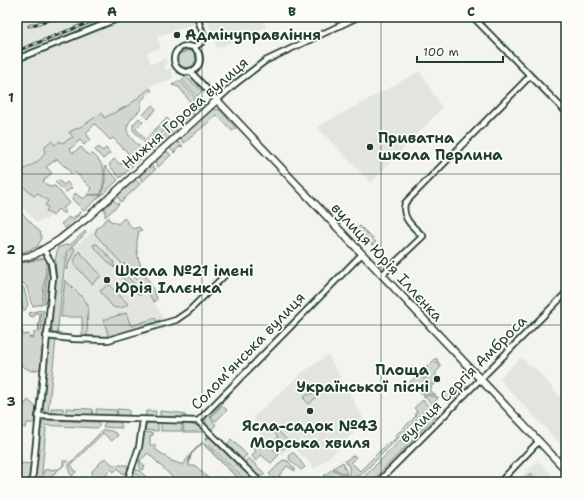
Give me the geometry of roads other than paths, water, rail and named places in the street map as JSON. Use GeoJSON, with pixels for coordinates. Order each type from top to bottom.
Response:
{"type":"FeatureCollection","features":[{"type":"Feature","properties":{"kind":"street"},"geometry":{"type":"LineString","coordinates":[[17,59],[122,17]]}},
{"type":"Feature","properties":{"kind":"street"},"geometry":{"type":"LineString","coordinates":[[190,71],[194,69],[199,62],[199,54],[195,47],[203,41],[204,36],[197,17]]}},
{"type":"Feature","properties":{"kind":"street","name":"Нижня Горова вулиця"},"geometry":{"type":"LineString","coordinates":[[17,259],[44,250],[87,218],[235,84],[265,61],[358,17]]}},
{"type":"Feature","properties":{"kind":"street"},"geometry":{"type":"LineString","coordinates":[[473,17],[566,112]]}},
{"type":"Feature","properties":{"kind":"street","name":"вулиця Юрія Іллєнка"},"geometry":{"type":"LineString","coordinates":[[195,47],[189,46],[179,50],[173,56],[175,65],[182,70],[190,71],[566,470]]}},
{"type":"Feature","properties":{"kind":"street"},"geometry":{"type":"LineString","coordinates":[[382,275],[423,236],[405,217],[403,210],[405,203],[530,76]]}},
{"type":"Feature","properties":{"kind":"street"},"geometry":{"type":"LineString","coordinates":[[32,482],[53,272],[51,262],[44,250]]}},
{"type":"Feature","properties":{"kind":"street","name":"Соломʼянська вулиця"},"geometry":{"type":"LineString","coordinates":[[38,416],[198,421],[362,254]]}},
{"type":"Feature","properties":{"kind":"street"},"geometry":{"type":"LineString","coordinates":[[46,336],[73,339],[108,340],[176,320],[189,311],[226,274]]}},
{"type":"Feature","properties":{"kind":"street","name":"вулиця Сергія Амброса"},"geometry":{"type":"LineString","coordinates":[[378,482],[566,293]]}},
{"type":"Feature","properties":{"kind":"street"},"geometry":{"type":"LineString","coordinates":[[126,482],[138,449],[143,420]]}},
{"type":"Feature","properties":{"kind":"street"},"geometry":{"type":"LineString","coordinates":[[198,421],[260,482]]}},
{"type":"Feature","properties":{"kind":"street"},"geometry":{"type":"LineString","coordinates":[[500,482],[539,441]]}},
{"type":"Feature","properties":{"kind":"waterway"},"geometry":{"type":"LineString","coordinates":[[205,439],[208,436]]}},
{"type":"Feature","properties":{"kind":"waterway"},"geometry":{"type":"LineString","coordinates":[[189,462],[191,454],[202,443]]}},
{"type":"Feature","properties":{"kind":"railway"},"geometry":{"type":"LineString","coordinates":[[29,26],[59,17]]}},
{"type":"Feature","properties":{"kind":"railway"},"geometry":{"type":"LineString","coordinates":[[17,51],[103,17]]}},
{"type":"Feature","properties":{"kind":"place","name":"Адмінуправління"},"geometry":{"type":"Point","coordinates":[177,35]}},
{"type":"Feature","properties":{"kind":"place","name":"Приватна школа Перлина"},"geometry":{"type":"Point","coordinates":[370,147]}},
{"type":"Feature","properties":{"kind":"place","name":"Школа №21 імені Юрія Іллєнка"},"geometry":{"type":"Point","coordinates":[107,280]}},
{"type":"Feature","properties":{"kind":"place","name":"Площа Української пісні"},"geometry":{"type":"Point","coordinates":[437,379]}},
{"type":"Feature","properties":{"kind":"place","name":"Ясла-садок №43 Морська хвиля"},"geometry":{"type":"Point","coordinates":[310,411]}}]}
